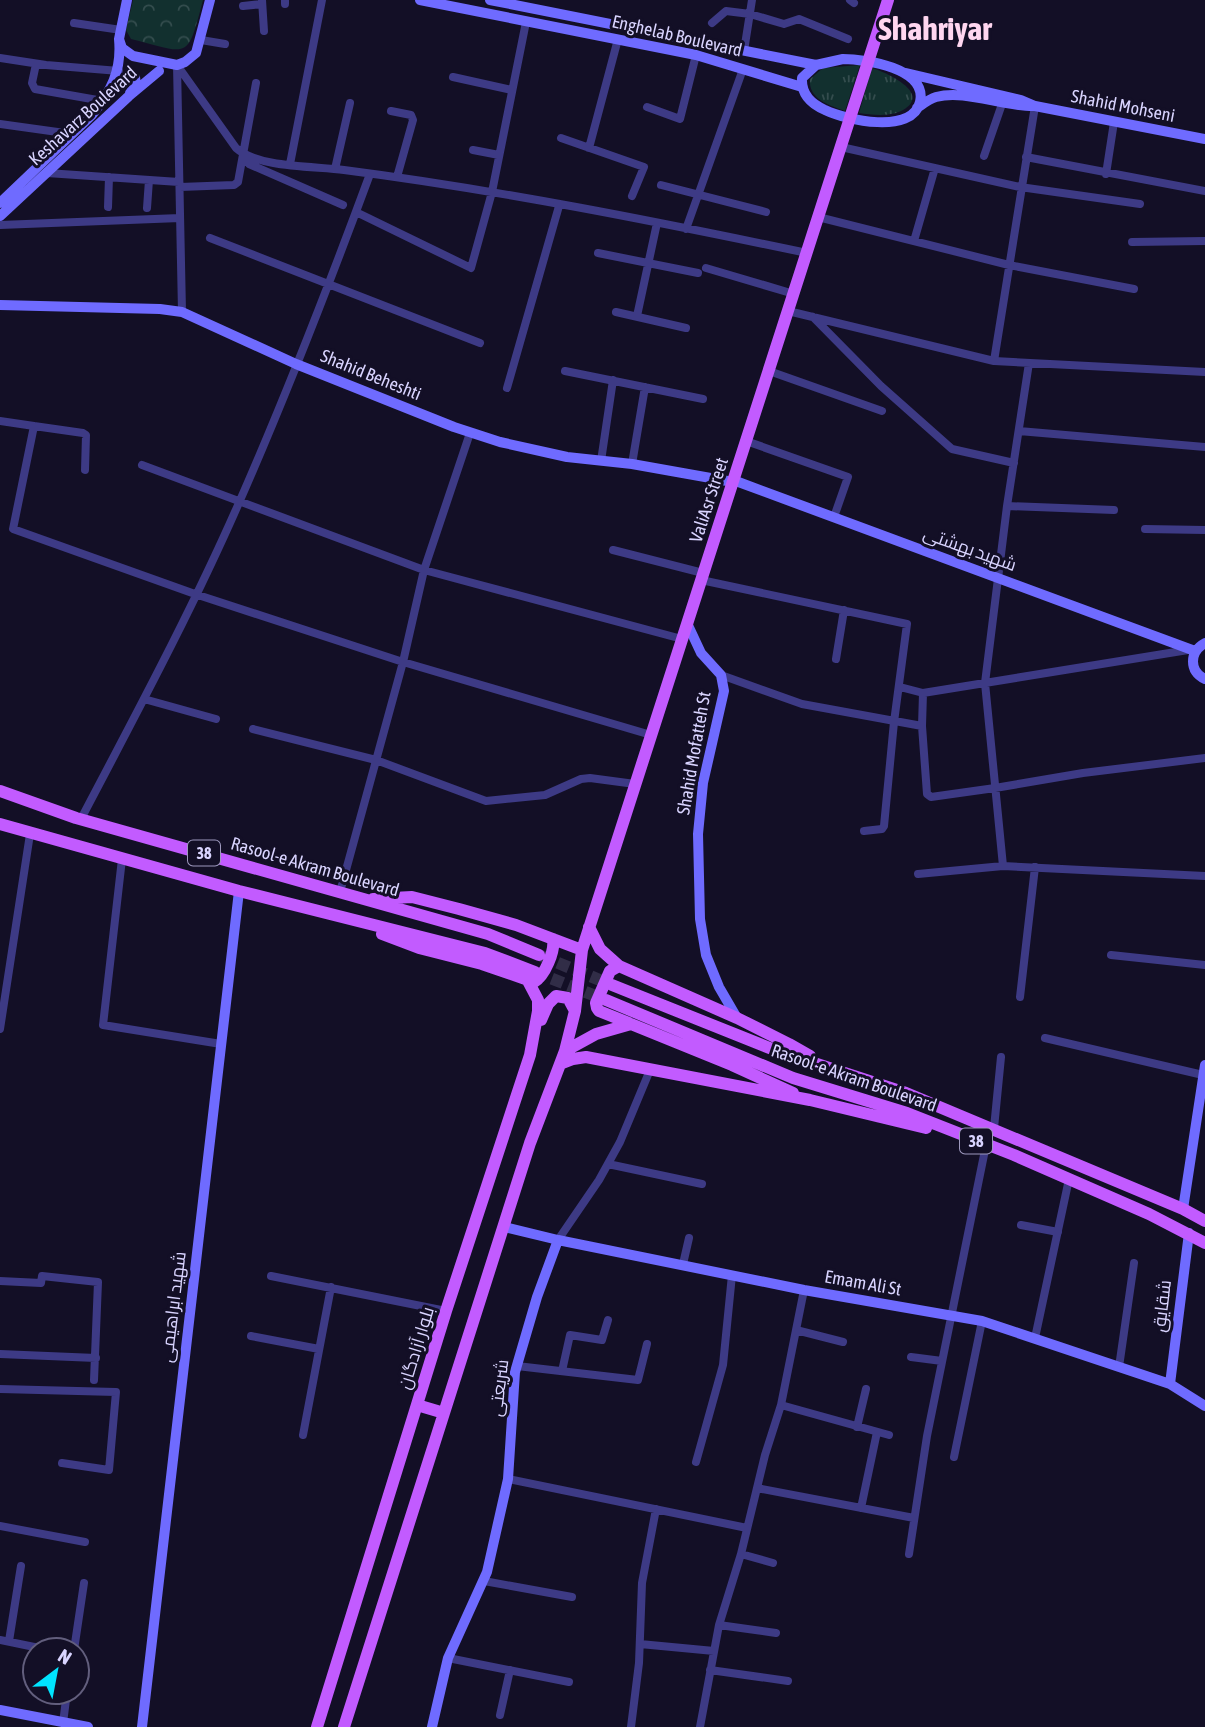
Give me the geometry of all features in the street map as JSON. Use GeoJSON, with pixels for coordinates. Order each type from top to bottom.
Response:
{"type":"FeatureCollection","features":[{"type":"Feature","properties":{"kind":"main road","name":"ValiAsr Street"},"geometry":{"type":"LineString","coordinates":[[575,1011],[582,950],[589,927],[888,0]]}},
{"type":"Feature","properties":{"kind":"main road","name":"Rasool-e Akram Boulevard"},"geometry":{"type":"LineString","coordinates":[[0,790],[81,819],[488,934],[540,955]]}},
{"type":"Feature","properties":{"kind":"main road","name":"38"},"geometry":{"type":"LineString","coordinates":[[0,824],[239,891],[485,953],[531,976]]}},
{"type":"Feature","properties":{"kind":"main road"},"geometry":{"type":"LineString","coordinates":[[365,899],[412,897],[495,918],[582,950]]}},
{"type":"Feature","properties":{"kind":"main road"},"geometry":{"type":"LineString","coordinates":[[589,927],[600,949],[619,966],[737,1018],[825,1066]]}},
{"type":"Feature","properties":{"kind":"main road"},"geometry":{"type":"LineString","coordinates":[[531,976],[538,981],[541,977],[554,946],[553,939]]}},
{"type":"Feature","properties":{"kind":"main road"},"geometry":{"type":"LineString","coordinates":[[619,966],[610,971],[596,1003],[600,1011],[810,1100]]}},
{"type":"Feature","properties":{"kind":"main road","name":"بلوار آزادگان"},"geometry":{"type":"LineString","coordinates":[[317,1727],[446,1311],[535,1036],[538,1000],[531,976]]}},
{"type":"Feature","properties":{"kind":"main road","name":"Rasool-e Akram Boulevard"},"geometry":{"type":"LineString","coordinates":[[612,985],[777,1051],[906,1093],[994,1128],[1183,1209],[1205,1221]]}},
{"type":"Feature","properties":{"kind":"main road"},"geometry":{"type":"LineString","coordinates":[[344,1727],[530,1143],[565,1051],[575,1011],[563,995],[552,999],[535,1036]]}},
{"type":"Feature","properties":{"kind":"main road","name":"Rasool-e Akram Boulevard"},"geometry":{"type":"LineString","coordinates":[[606,1000],[793,1078],[907,1113],[986,1145],[1069,1179],[1189,1233],[1205,1243]]}},
{"type":"Feature","properties":{"kind":"main road"},"geometry":{"type":"LineString","coordinates":[[565,1051],[596,1034],[631,1024]]}},
{"type":"Feature","properties":{"kind":"main road"},"geometry":{"type":"LineString","coordinates":[[560,1064],[586,1057],[810,1100],[966,1137]]}},
{"type":"Feature","properties":{"kind":"main road"},"geometry":{"type":"LineString","coordinates":[[417,1405],[444,1413]]}},
{"type":"Feature","properties":{"kind":"street","name":"Keshavarz Boulevard"},"geometry":{"type":"LineString","coordinates":[[0,203],[103,101],[119,71],[120,35],[127,0]]}},
{"type":"Feature","properties":{"kind":"street"},"geometry":{"type":"LineString","coordinates":[[210,0],[201,40],[225,44]]}},
{"type":"Feature","properties":{"kind":"street"},"geometry":{"type":"LineString","coordinates":[[290,164],[322,0]]}},
{"type":"Feature","properties":{"kind":"street","name":"Enghelab Boulevard"},"geometry":{"type":"LineString","coordinates":[[420,0],[696,55],[802,87]]}},
{"type":"Feature","properties":{"kind":"street","name":"Enghelab Boulevard"},"geometry":{"type":"LineString","coordinates":[[490,0],[816,65]]}},
{"type":"Feature","properties":{"kind":"street"},"geometry":{"type":"LineString","coordinates":[[547,12],[549,0]]}},
{"type":"Feature","properties":{"kind":"street"},"geometry":{"type":"LineString","coordinates":[[744,51],[752,0]]}},
{"type":"Feature","properties":{"kind":"street"},"geometry":{"type":"LineString","coordinates":[[243,6],[262,2],[264,31]]}},
{"type":"Feature","properties":{"kind":"street"},"geometry":{"type":"LineString","coordinates":[[712,23],[726,11],[750,14],[784,24],[799,19],[848,39]]}},
{"type":"Feature","properties":{"kind":"street"},"geometry":{"type":"LineString","coordinates":[[356,212],[471,268],[492,192],[526,22]]}},
{"type":"Feature","properties":{"kind":"street"},"geometry":{"type":"LineString","coordinates":[[74,23],[120,35],[127,53],[167,66],[249,164],[343,205]]}},
{"type":"Feature","properties":{"kind":"street"},"geometry":{"type":"LineString","coordinates":[[589,148],[618,39]]}},
{"type":"Feature","properties":{"kind":"street","name":"Keshavarz Boulevard"},"geometry":{"type":"LineString","coordinates":[[0,216],[129,96],[167,66],[191,59],[201,40]]}},
{"type":"Feature","properties":{"kind":"street"},"geometry":{"type":"LineString","coordinates":[[647,107],[680,119],[696,55]]}},
{"type":"Feature","properties":{"kind":"street"},"geometry":{"type":"LineString","coordinates":[[0,58],[119,71]]}},
{"type":"Feature","properties":{"kind":"street"},"geometry":{"type":"LineString","coordinates":[[843,59],[868,60],[905,73],[1021,100],[1035,106],[1002,104],[951,94],[933,98],[906,117],[894,121],[862,122],[819,107],[805,95],[802,78],[804,73],[816,65],[843,59]]}},
{"type":"Feature","properties":{"kind":"street"},"geometry":{"type":"LineString","coordinates":[[36,64],[32,83],[35,89],[103,101]]}},
{"type":"Feature","properties":{"kind":"street"},"geometry":{"type":"LineString","coordinates":[[167,66],[180,185],[182,312]]}},
{"type":"Feature","properties":{"kind":"street"},"geometry":{"type":"LineString","coordinates":[[686,229],[743,69]]}},
{"type":"Feature","properties":{"kind":"street"},"geometry":{"type":"LineString","coordinates":[[905,73],[915,83],[919,93],[917,108]]}},
{"type":"Feature","properties":{"kind":"street"},"geometry":{"type":"LineString","coordinates":[[113,85],[126,76],[135,77],[136,85],[129,96]]}},
{"type":"Feature","properties":{"kind":"street"},"geometry":{"type":"LineString","coordinates":[[453,77],[512,90]]}},
{"type":"Feature","properties":{"kind":"street"},"geometry":{"type":"LineString","coordinates":[[47,173],[149,180],[180,185],[234,185],[240,178],[256,83]]}},
{"type":"Feature","properties":{"kind":"street"},"geometry":{"type":"LineString","coordinates":[[335,169],[350,103]]}},
{"type":"Feature","properties":{"kind":"street"},"geometry":{"type":"LineString","coordinates":[[984,156],[1002,104]]}},
{"type":"Feature","properties":{"kind":"street"},"geometry":{"type":"LineString","coordinates":[[994,360],[1035,106]]}},
{"type":"Feature","properties":{"kind":"street","name":"Shahid Mohseni"},"geometry":{"type":"LineString","coordinates":[[1035,106],[1205,139]]}},
{"type":"Feature","properties":{"kind":"street"},"geometry":{"type":"LineString","coordinates":[[391,111],[411,116],[413,120],[397,177]]}},
{"type":"Feature","properties":{"kind":"street"},"geometry":{"type":"LineString","coordinates":[[1106,174],[1114,122]]}},
{"type":"Feature","properties":{"kind":"street"},"geometry":{"type":"LineString","coordinates":[[0,124],[72,134]]}},
{"type":"Feature","properties":{"kind":"street"},"geometry":{"type":"LineString","coordinates":[[561,138],[644,167],[632,196]]}},
{"type":"Feature","properties":{"kind":"street"},"geometry":{"type":"LineString","coordinates":[[841,147],[1020,187],[1140,204]]}},
{"type":"Feature","properties":{"kind":"street"},"geometry":{"type":"LineString","coordinates":[[473,150],[499,155]]}},
{"type":"Feature","properties":{"kind":"street"},"geometry":{"type":"LineString","coordinates":[[244,156],[492,192],[807,253]]}},
{"type":"Feature","properties":{"kind":"street"},"geometry":{"type":"LineString","coordinates":[[1026,157],[1205,191]]}},
{"type":"Feature","properties":{"kind":"street"},"geometry":{"type":"LineString","coordinates":[[914,241],[935,168]]}},
{"type":"Feature","properties":{"kind":"street"},"geometry":{"type":"LineString","coordinates":[[81,819],[144,699],[239,502],[329,285],[370,174]]}},
{"type":"Feature","properties":{"kind":"street"},"geometry":{"type":"LineString","coordinates":[[108,207],[109,177]]}},
{"type":"Feature","properties":{"kind":"street"},"geometry":{"type":"LineString","coordinates":[[147,208],[149,180]]}},
{"type":"Feature","properties":{"kind":"street"},"geometry":{"type":"LineString","coordinates":[[661,185],[766,212]]}},
{"type":"Feature","properties":{"kind":"street"},"geometry":{"type":"LineString","coordinates":[[507,388],[559,206]]}},
{"type":"Feature","properties":{"kind":"street"},"geometry":{"type":"LineString","coordinates":[[818,217],[1009,265],[1134,289]]}},
{"type":"Feature","properties":{"kind":"street"},"geometry":{"type":"LineString","coordinates":[[0,225],[180,218]]}},
{"type":"Feature","properties":{"kind":"street"},"geometry":{"type":"LineString","coordinates":[[637,316],[657,223]]}},
{"type":"Feature","properties":{"kind":"street"},"geometry":{"type":"LineString","coordinates":[[210,239],[480,343]]}},
{"type":"Feature","properties":{"kind":"street"},"geometry":{"type":"LineString","coordinates":[[1132,242],[1205,241]]}},
{"type":"Feature","properties":{"kind":"street"},"geometry":{"type":"LineString","coordinates":[[598,253],[650,265],[702,271],[793,294]]}},
{"type":"Feature","properties":{"kind":"street","name":"Shahid Beheshti"},"geometry":{"type":"LineString","coordinates":[[0,305],[160,309],[182,312],[296,364],[470,433],[534,451],[733,481]]}},
{"type":"Feature","properties":{"kind":"street"},"geometry":{"type":"LineString","coordinates":[[788,311],[994,360],[1205,372]]}},
{"type":"Feature","properties":{"kind":"street"},"geometry":{"type":"LineString","coordinates":[[616,312],[686,328]]}},
{"type":"Feature","properties":{"kind":"street"},"geometry":{"type":"LineString","coordinates":[[813,317],[881,386],[952,449],[1014,463]]}},
{"type":"Feature","properties":{"kind":"street"},"geometry":{"type":"LineString","coordinates":[[1003,866],[985,683],[1007,506],[1029,363]]}},
{"type":"Feature","properties":{"kind":"street"},"geometry":{"type":"LineString","coordinates":[[565,371],[703,399]]}},
{"type":"Feature","properties":{"kind":"street"},"geometry":{"type":"LineString","coordinates":[[769,371],[882,411]]}},
{"type":"Feature","properties":{"kind":"street"},"geometry":{"type":"LineString","coordinates":[[601,461],[613,380]]}},
{"type":"Feature","properties":{"kind":"street"},"geometry":{"type":"LineString","coordinates":[[632,464],[645,387]]}},
{"type":"Feature","properties":{"kind":"street"},"geometry":{"type":"LineString","coordinates":[[0,421],[83,433],[86,435],[85,470]]}},
{"type":"Feature","properties":{"kind":"street"},"geometry":{"type":"LineString","coordinates":[[34,426],[13,529],[195,594],[403,662],[651,735]]}},
{"type":"Feature","properties":{"kind":"street"},"geometry":{"type":"LineString","coordinates":[[1019,431],[1205,447]]}},
{"type":"Feature","properties":{"kind":"street"},"geometry":{"type":"LineString","coordinates":[[340,892],[403,662],[424,570],[470,433]]}},
{"type":"Feature","properties":{"kind":"street"},"geometry":{"type":"LineString","coordinates":[[746,441],[848,477],[834,517]]}},
{"type":"Feature","properties":{"kind":"street"},"geometry":{"type":"LineString","coordinates":[[142,465],[424,570],[682,639]]}},
{"type":"Feature","properties":{"kind":"street","name":"شهید بهشتی"},"geometry":{"type":"LineString","coordinates":[[733,481],[1193,650]]}},
{"type":"Feature","properties":{"kind":"street"},"geometry":{"type":"LineString","coordinates":[[1007,506],[1114,510]]}},
{"type":"Feature","properties":{"kind":"street"},"geometry":{"type":"LineString","coordinates":[[1145,529],[1205,530]]}},
{"type":"Feature","properties":{"kind":"street"},"geometry":{"type":"LineString","coordinates":[[613,550],[702,577],[903,622],[908,628],[894,722],[884,826],[882,829],[864,831]]}},
{"type":"Feature","properties":{"kind":"street"},"geometry":{"type":"LineString","coordinates":[[836,659],[844,610]]}},
{"type":"Feature","properties":{"kind":"street","name":"Shahid Mofatteh St"},"geometry":{"type":"LineString","coordinates":[[687,623],[701,653],[721,675],[724,691],[703,783],[698,834],[700,919],[706,955],[719,987],[737,1018]]}},
{"type":"Feature","properties":{"kind":"street"},"geometry":{"type":"LineString","coordinates":[[900,687],[923,693],[1193,650],[1205,643]]}},
{"type":"Feature","properties":{"kind":"street"},"geometry":{"type":"LineString","coordinates":[[1193,650],[1194,670],[1205,680]]}},
{"type":"Feature","properties":{"kind":"street"},"geometry":{"type":"LineString","coordinates":[[721,675],[802,704],[922,726]]}},
{"type":"Feature","properties":{"kind":"street"},"geometry":{"type":"LineString","coordinates":[[923,693],[922,726],[931,797],[1083,773],[1205,758]]}},
{"type":"Feature","properties":{"kind":"street"},"geometry":{"type":"LineString","coordinates":[[144,699],[216,719]]}},
{"type":"Feature","properties":{"kind":"street"},"geometry":{"type":"LineString","coordinates":[[253,729],[376,760],[486,800],[545,795],[581,779],[590,778],[635,784]]}},
{"type":"Feature","properties":{"kind":"street"},"geometry":{"type":"LineString","coordinates":[[0,1029],[30,834]]}},
{"type":"Feature","properties":{"kind":"street"},"geometry":{"type":"LineString","coordinates":[[121,859],[103,1025],[221,1044]]}},
{"type":"Feature","properties":{"kind":"street"},"geometry":{"type":"LineString","coordinates":[[918,874],[1003,866],[1205,876]]}},
{"type":"Feature","properties":{"kind":"street"},"geometry":{"type":"LineString","coordinates":[[1020,998],[1035,867]]}},
{"type":"Feature","properties":{"kind":"street","name":"شهید ابراهیمی"},"geometry":{"type":"LineString","coordinates":[[142,1727],[239,891]]}},
{"type":"Feature","properties":{"kind":"street"},"geometry":{"type":"LineString","coordinates":[[1111,955],[1205,965]]}},
{"type":"Feature","properties":{"kind":"street"},"geometry":{"type":"LineString","coordinates":[[1045,1038],[1204,1070],[1183,1209]]}},
{"type":"Feature","properties":{"kind":"street"},"geometry":{"type":"LineString","coordinates":[[994,1128],[1001,1057]]}},
{"type":"Feature","properties":{"kind":"street","name":"شریعتی"},"geometry":{"type":"LineString","coordinates":[[432,1727],[448,1658],[487,1572],[508,1479],[517,1366],[537,1297],[558,1240],[620,1142],[650,1070]]}},
{"type":"Feature","properties":{"kind":"street"},"geometry":{"type":"LineString","coordinates":[[909,1554],[942,1361],[986,1145]]}},
{"type":"Feature","properties":{"kind":"street"},"geometry":{"type":"LineString","coordinates":[[608,1164],[702,1184]]}},
{"type":"Feature","properties":{"kind":"street"},"geometry":{"type":"LineString","coordinates":[[1035,1338],[1069,1179]]}},
{"type":"Feature","properties":{"kind":"street"},"geometry":{"type":"LineString","coordinates":[[1021,1225],[1058,1232]]}},
{"type":"Feature","properties":{"kind":"street","name":"Emam Ali St"},"geometry":{"type":"LineString","coordinates":[[504,1227],[804,1290],[982,1321],[1170,1384],[1205,1406]]}},
{"type":"Feature","properties":{"kind":"street","name":"شقایق"},"geometry":{"type":"LineString","coordinates":[[1170,1384],[1189,1233]]}},
{"type":"Feature","properties":{"kind":"street"},"geometry":{"type":"LineString","coordinates":[[683,1264],[689,1238]]}},
{"type":"Feature","properties":{"kind":"street"},"geometry":{"type":"LineString","coordinates":[[1119,1367],[1134,1263]]}},
{"type":"Feature","properties":{"kind":"street"},"geometry":{"type":"LineString","coordinates":[[696,1462],[723,1365],[732,1275]]}},
{"type":"Feature","properties":{"kind":"street"},"geometry":{"type":"LineString","coordinates":[[0,1281],[41,1283],[43,1276],[97,1282],[94,1380]]}},
{"type":"Feature","properties":{"kind":"street"},"geometry":{"type":"LineString","coordinates":[[271,1276],[446,1311]]}},
{"type":"Feature","properties":{"kind":"street"},"geometry":{"type":"LineString","coordinates":[[303,1435],[331,1287]]}},
{"type":"Feature","properties":{"kind":"street"},"geometry":{"type":"LineString","coordinates":[[700,1727],[719,1625],[781,1405],[804,1290]]}},
{"type":"Feature","properties":{"kind":"street"},"geometry":{"type":"LineString","coordinates":[[562,1371],[570,1335],[602,1340],[608,1320]]}},
{"type":"Feature","properties":{"kind":"street"},"geometry":{"type":"LineString","coordinates":[[954,1457],[982,1321]]}},
{"type":"Feature","properties":{"kind":"street"},"geometry":{"type":"LineString","coordinates":[[796,1330],[843,1342]]}},
{"type":"Feature","properties":{"kind":"street"},"geometry":{"type":"LineString","coordinates":[[251,1336],[319,1349]]}},
{"type":"Feature","properties":{"kind":"street"},"geometry":{"type":"LineString","coordinates":[[517,1366],[638,1380],[647,1344]]}},
{"type":"Feature","properties":{"kind":"street"},"geometry":{"type":"LineString","coordinates":[[0,1354],[96,1358]]}},
{"type":"Feature","properties":{"kind":"street"},"geometry":{"type":"LineString","coordinates":[[911,1357],[942,1361]]}},
{"type":"Feature","properties":{"kind":"street"},"geometry":{"type":"LineString","coordinates":[[0,1389],[116,1392],[109,1470],[62,1463]]}},
{"type":"Feature","properties":{"kind":"street"},"geometry":{"type":"LineString","coordinates":[[857,1426],[866,1389]]}},
{"type":"Feature","properties":{"kind":"street"},"geometry":{"type":"LineString","coordinates":[[781,1405],[888,1435]]}},
{"type":"Feature","properties":{"kind":"street"},"geometry":{"type":"LineString","coordinates":[[860,1508],[877,1432]]}},
{"type":"Feature","properties":{"kind":"street"},"geometry":{"type":"LineString","coordinates":[[508,1479],[747,1528]]}},
{"type":"Feature","properties":{"kind":"street"},"geometry":{"type":"LineString","coordinates":[[757,1488],[914,1518]]}},
{"type":"Feature","properties":{"kind":"street"},"geometry":{"type":"LineString","coordinates":[[631,1727],[640,1644],[642,1583],[656,1509]]}},
{"type":"Feature","properties":{"kind":"street"},"geometry":{"type":"LineString","coordinates":[[0,1527],[85,1542]]}},
{"type":"Feature","properties":{"kind":"street"},"geometry":{"type":"LineString","coordinates":[[741,1554],[773,1563]]}},
{"type":"Feature","properties":{"kind":"street"},"geometry":{"type":"LineString","coordinates":[[4,1640],[21,1566]]}},
{"type":"Feature","properties":{"kind":"street"},"geometry":{"type":"LineString","coordinates":[[484,1581],[572,1597]]}},
{"type":"Feature","properties":{"kind":"street"},"geometry":{"type":"LineString","coordinates":[[76,1636],[84,1583]]}},
{"type":"Feature","properties":{"kind":"street"},"geometry":{"type":"LineString","coordinates":[[719,1625],[776,1633]]}},
{"type":"Feature","properties":{"kind":"street"},"geometry":{"type":"LineString","coordinates":[[640,1644],[714,1651]]}},
{"type":"Feature","properties":{"kind":"street"},"geometry":{"type":"LineString","coordinates":[[448,1658],[569,1682]]}},
{"type":"Feature","properties":{"kind":"street"},"geometry":{"type":"LineString","coordinates":[[500,1715],[510,1670]]}},
{"type":"Feature","properties":{"kind":"street"},"geometry":{"type":"LineString","coordinates":[[710,1670],[788,1681]]}},
{"type":"Feature","properties":{"kind":"street"},"geometry":{"type":"LineString","coordinates":[[64,1725],[66,1706]]}},
{"type":"Feature","properties":{"kind":"street"},"geometry":{"type":"LineString","coordinates":[[0,1710],[64,1725],[88,1727]]}},
{"type":"Feature","properties":{"kind":"green space"},"geometry":{"type":"Polygon","coordinates":[[[133,0],[203,0],[189,43],[183,48],[175,49],[131,39],[126,30],[133,0]]]}},
{"type":"Feature","properties":{"kind":"green space"},"geometry":{"type":"Polygon","coordinates":[[[860,65],[845,111],[821,100],[812,92],[810,79],[823,68],[860,65]]]}},
{"type":"Feature","properties":{"kind":"green space"},"geometry":{"type":"Polygon","coordinates":[[[872,68],[904,84],[913,97],[911,103],[893,114],[859,113],[872,68]]]}},
{"type":"Feature","properties":{"kind":"tunnel"},"geometry":{"type":"LineString","coordinates":[[541,956],[612,985]]}},
{"type":"Feature","properties":{"kind":"tunnel"},"geometry":{"type":"LineString","coordinates":[[535,972],[606,1000]]}},
{"type":"Feature","properties":{"kind":"district","name":"Shahriyar"},"geometry":{"type":"Point","coordinates":[935,29]}}]}
